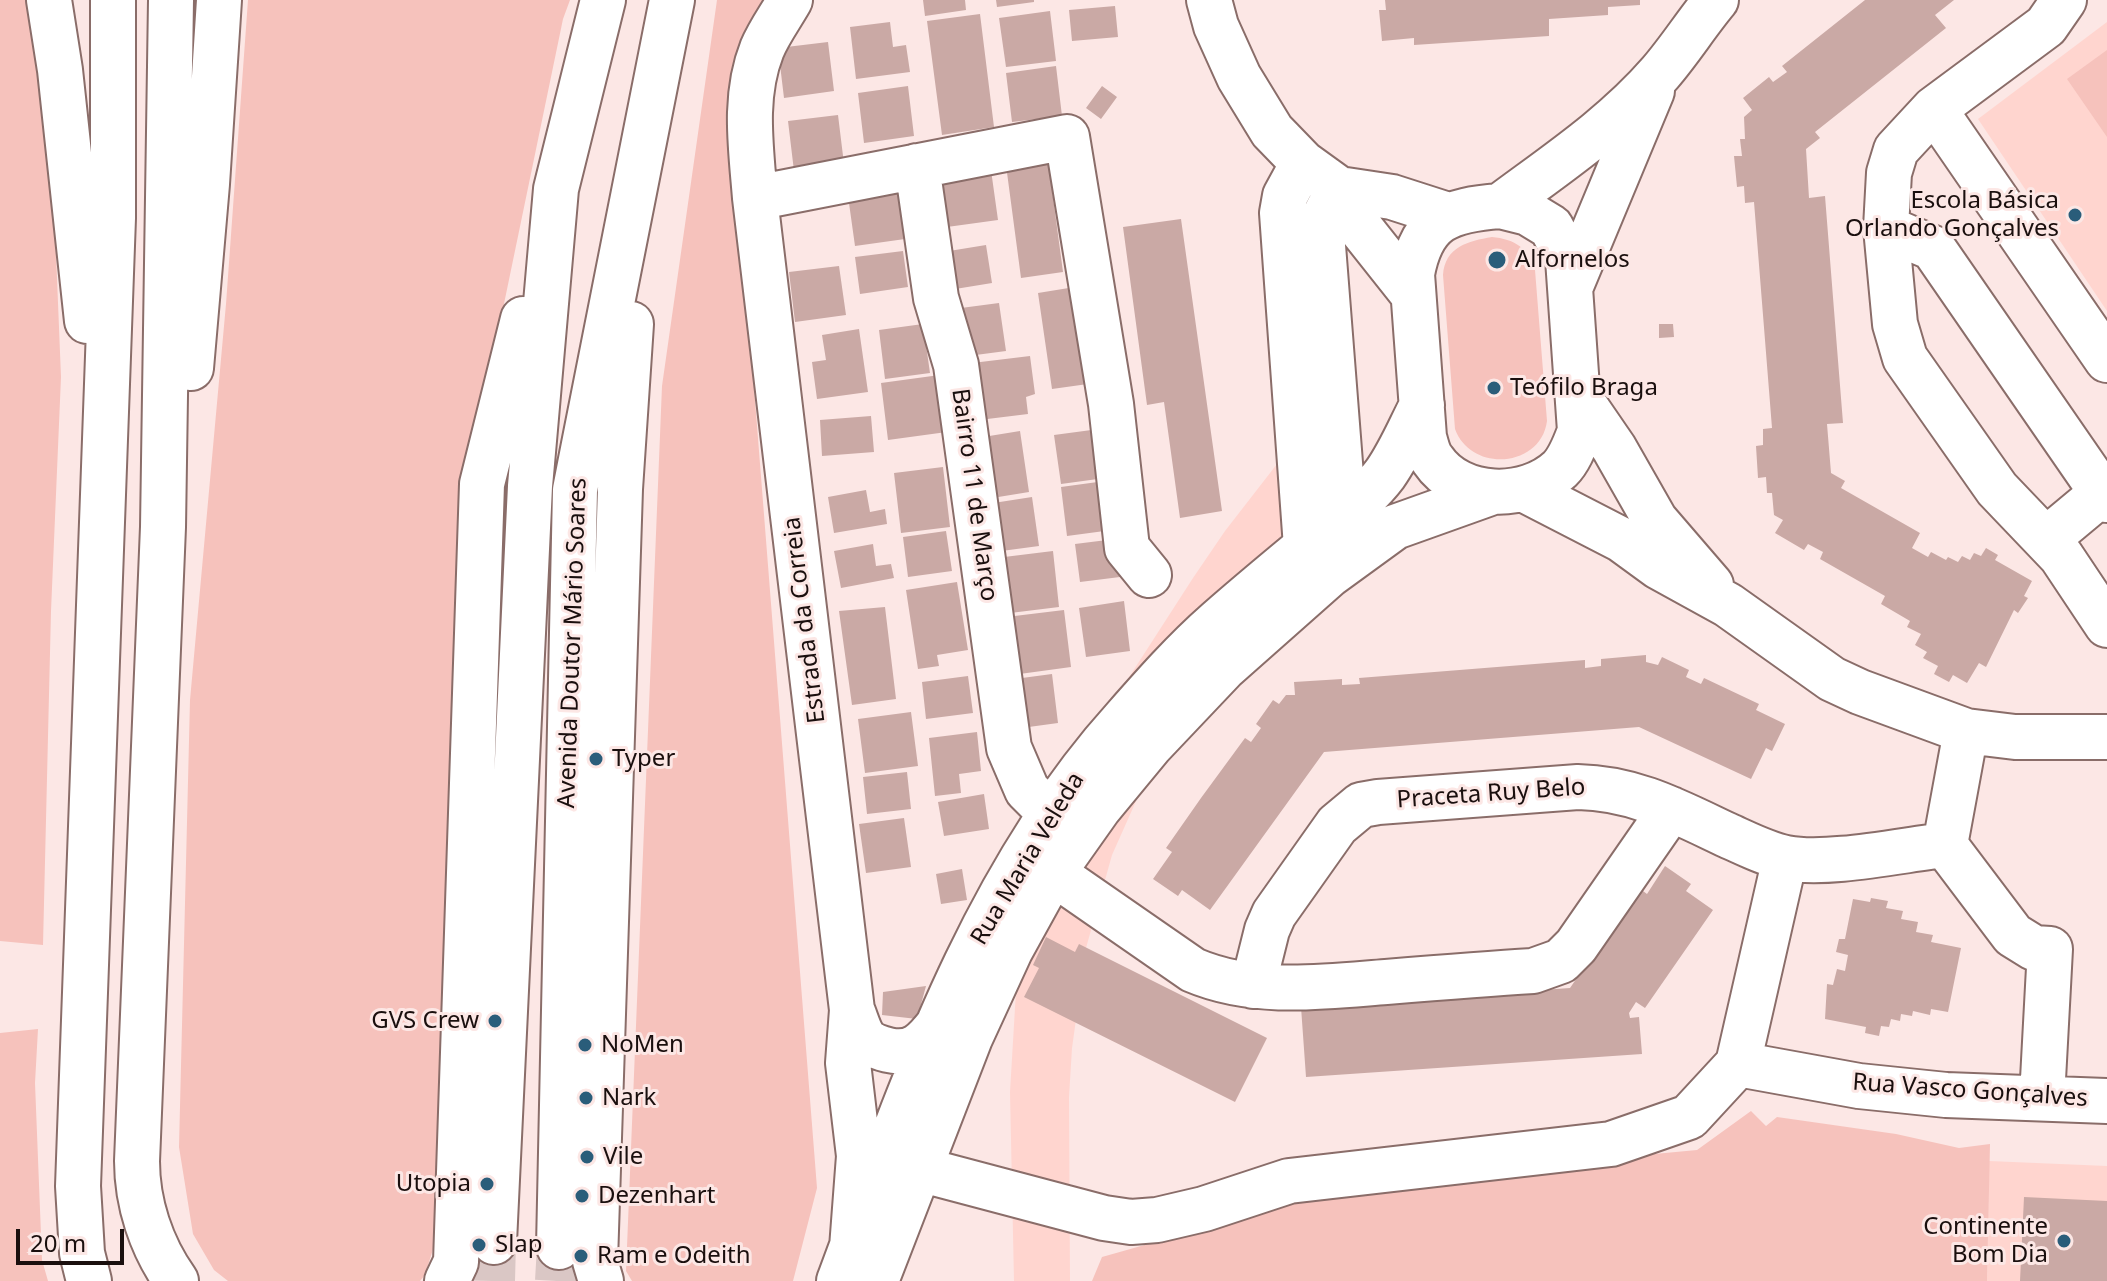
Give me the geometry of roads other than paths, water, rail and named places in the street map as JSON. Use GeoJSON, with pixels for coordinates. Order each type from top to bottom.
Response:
{"type":"FeatureCollection","features":[{"type":"Feature","properties":{"kind":"main road"},"geometry":{"type":"LineString","coordinates":[[49,0],[84,285],[104,510]]}},
{"type":"Feature","properties":{"kind":"main road"},"geometry":{"type":"LineString","coordinates":[[89,1281],[82,1253],[78,1186],[113,218],[113,0]]}},
{"type":"Feature","properties":{"kind":"main road"},"geometry":{"type":"LineString","coordinates":[[171,0],[163,527],[137,1186],[145,1219],[176,1281]]}},
{"type":"Feature","properties":{"kind":"main road"},"geometry":{"type":"LineString","coordinates":[[163,527],[178,461],[194,347],[219,0]]}},
{"type":"Feature","properties":{"kind":"main road","name":"Avenida Doutor Mário Soares"},"geometry":{"type":"LineString","coordinates":[[494,1242],[530,486],[556,189],[603,0]]}},
{"type":"Feature","properties":{"kind":"main road","name":"Avenida Doutor Mário Soares"},"geometry":{"type":"LineString","coordinates":[[559,1247],[575,490],[672,0]]}},
{"type":"Feature","properties":{"kind":"main road","name":"Estrada da Correia"},"geometry":{"type":"LineString","coordinates":[[790,0],[763,48],[752,86],[749,115],[755,198],[852,1010],[848,1063],[859,1156],[856,1270]]}},
{"type":"Feature","properties":{"kind":"main road"},"geometry":{"type":"LineString","coordinates":[[1209,0],[1216,26],[1239,77],[1272,131],[1303,163],[1339,189],[1362,230],[1412,293]]}},
{"type":"Feature","properties":{"kind":"main road"},"geometry":{"type":"LineString","coordinates":[[1500,206],[1584,145],[1659,74],[1716,0]]}},
{"type":"Feature","properties":{"kind":"main road"},"geometry":{"type":"LineString","coordinates":[[2064,0],[2046,26],[1934,109],[1896,150],[1889,173],[1886,228],[1895,324],[1905,358],[1997,489],[2013,509],[2047,539],[2107,625]]}},
{"type":"Feature","properties":{"kind":"main road"},"geometry":{"type":"LineString","coordinates":[[1570,288],[1659,74]]}},
{"type":"Feature","properties":{"kind":"main road"},"geometry":{"type":"LineString","coordinates":[[1934,109],[2107,360]]}},
{"type":"Feature","properties":{"kind":"main road"},"geometry":{"type":"LineString","coordinates":[[755,198],[1067,137],[1111,404],[1127,548],[1149,575]]}},
{"type":"Feature","properties":{"kind":"main road"},"geometry":{"type":"LineString","coordinates":[[601,1281],[595,1261],[620,505],[642,150]]}},
{"type":"Feature","properties":{"kind":"main road"},"geometry":{"type":"LineString","coordinates":[[1303,163],[1290,183],[1282,213],[1318,561]]}},
{"type":"Feature","properties":{"kind":"main road","name":"Bairro 11 de Março"},"geometry":{"type":"LineString","coordinates":[[917,166],[936,298],[956,365],[1009,748],[1027,790],[1050,813]]}},
{"type":"Feature","properties":{"kind":"main road"},"geometry":{"type":"LineString","coordinates":[[447,1281],[456,1262],[482,484],[556,189]]}},
{"type":"Feature","properties":{"kind":"main road"},"geometry":{"type":"LineString","coordinates":[[1339,189],[1392,197],[1448,215]]}},
{"type":"Feature","properties":{"kind":"main road"},"geometry":{"type":"LineString","coordinates":[[1339,189],[1324,217],[1322,233],[1344,514]]}},
{"type":"Feature","properties":{"kind":"main road"},"geometry":{"type":"LineString","coordinates":[[1500,206],[1528,213],[1551,227],[1568,259],[1580,431],[1574,448],[1561,468],[1542,481],[1508,490],[1469,488],[1454,480],[1431,458],[1424,437],[1412,293],[1416,252],[1435,223],[1466,209],[1500,206]]}},
{"type":"Feature","properties":{"kind":"main road"},"geometry":{"type":"LineString","coordinates":[[1886,228],[1933,248],[2105,494],[2047,539]]}},
{"type":"Feature","properties":{"kind":"main road"},"geometry":{"type":"LineString","coordinates":[[1579,397],[1614,448],[1655,520],[1728,605]]}},
{"type":"Feature","properties":{"kind":"main road","name":"Rua Maria Veleda"},"geometry":{"type":"LineString","coordinates":[[856,1270],[919,1169],[977,1023],[1010,951],[1053,873],[1099,808],[1151,745],[1318,561],[1344,514],[1384,476],[1422,405]]}},
{"type":"Feature","properties":{"kind":"main road"},"geometry":{"type":"LineString","coordinates":[[1508,490],[1622,540],[1659,567],[1728,605],[1832,679],[1966,731],[2015,737],[2107,737]]}},
{"type":"Feature","properties":{"kind":"main road","name":"Rua Maria Veleda"},"geometry":{"type":"LineString","coordinates":[[856,1270],[939,1024],[997,901],[1050,813],[1091,758],[1170,669],[1215,624],[1318,561],[1395,527],[1508,490]]}},
{"type":"Feature","properties":{"kind":"main road"},"geometry":{"type":"LineString","coordinates":[[1966,731],[1945,845],[2013,935],[2034,948],[2050,949],[2042,1098]]}},
{"type":"Feature","properties":{"kind":"main road","name":"Praceta Ruy Belo"},"geometry":{"type":"LineString","coordinates":[[1253,986],[1274,914],[1337,825],[1361,805],[1605,787],[1631,793],[1785,858]]}},
{"type":"Feature","properties":{"kind":"main road"},"geometry":{"type":"LineString","coordinates":[[1053,873],[1193,970],[1219,981],[1253,986],[1319,987],[1546,968],[1561,961],[1576,946],[1671,809]]}},
{"type":"Feature","properties":{"kind":"main road"},"geometry":{"type":"LineString","coordinates":[[919,1169],[1104,1218],[1131,1222],[1157,1220],[1204,1209],[1289,1181],[1611,1144],[1689,1117],[1738,1064],[1785,858],[1812,860],[1945,845]]}},
{"type":"Feature","properties":{"kind":"main road"},"geometry":{"type":"LineString","coordinates":[[852,1010],[866,1040],[879,1048],[895,1052],[910,1051],[925,1042],[939,1024]]}},
{"type":"Feature","properties":{"kind":"main road","name":"Rua Vasco Gonçalves"},"geometry":{"type":"LineString","coordinates":[[1738,1064],[1859,1086],[1946,1095],[2107,1101]]}},
{"type":"Feature","properties":{"kind":"tunnel"},"geometry":{"type":"LineString","coordinates":[[493,1281],[494,1242]]}},
{"type":"Feature","properties":{"kind":"tunnel"},"geometry":{"type":"LineString","coordinates":[[557,1281],[559,1247]]}},
{"type":"Feature","properties":{"kind":"place","name":"Escola Básica Orlando Gonçalves"},"geometry":{"type":"Point","coordinates":[2075,215]}},
{"type":"Feature","properties":{"kind":"place","name":"Alfornelos"},"geometry":{"type":"Point","coordinates":[1497,260]}},
{"type":"Feature","properties":{"kind":"place","name":"Teófilo Braga"},"geometry":{"type":"Point","coordinates":[1494,388]}},
{"type":"Feature","properties":{"kind":"place","name":"Typer"},"geometry":{"type":"Point","coordinates":[596,759]}},
{"type":"Feature","properties":{"kind":"place","name":"GVS Crew"},"geometry":{"type":"Point","coordinates":[495,1021]}},
{"type":"Feature","properties":{"kind":"place","name":"NoMen"},"geometry":{"type":"Point","coordinates":[585,1045]}},
{"type":"Feature","properties":{"kind":"place","name":"Nark"},"geometry":{"type":"Point","coordinates":[586,1098]}},
{"type":"Feature","properties":{"kind":"place","name":"Vile"},"geometry":{"type":"Point","coordinates":[587,1157]}},
{"type":"Feature","properties":{"kind":"place","name":"Utopia"},"geometry":{"type":"Point","coordinates":[487,1184]}},
{"type":"Feature","properties":{"kind":"place","name":"Dezenhart"},"geometry":{"type":"Point","coordinates":[582,1196]}},
{"type":"Feature","properties":{"kind":"place","name":"Continente Bom Dia"},"geometry":{"type":"Point","coordinates":[2064,1241]}},
{"type":"Feature","properties":{"kind":"place","name":"Slap"},"geometry":{"type":"Point","coordinates":[479,1245]}},
{"type":"Feature","properties":{"kind":"place","name":"Ram e Odeith"},"geometry":{"type":"Point","coordinates":[581,1256]}}]}
